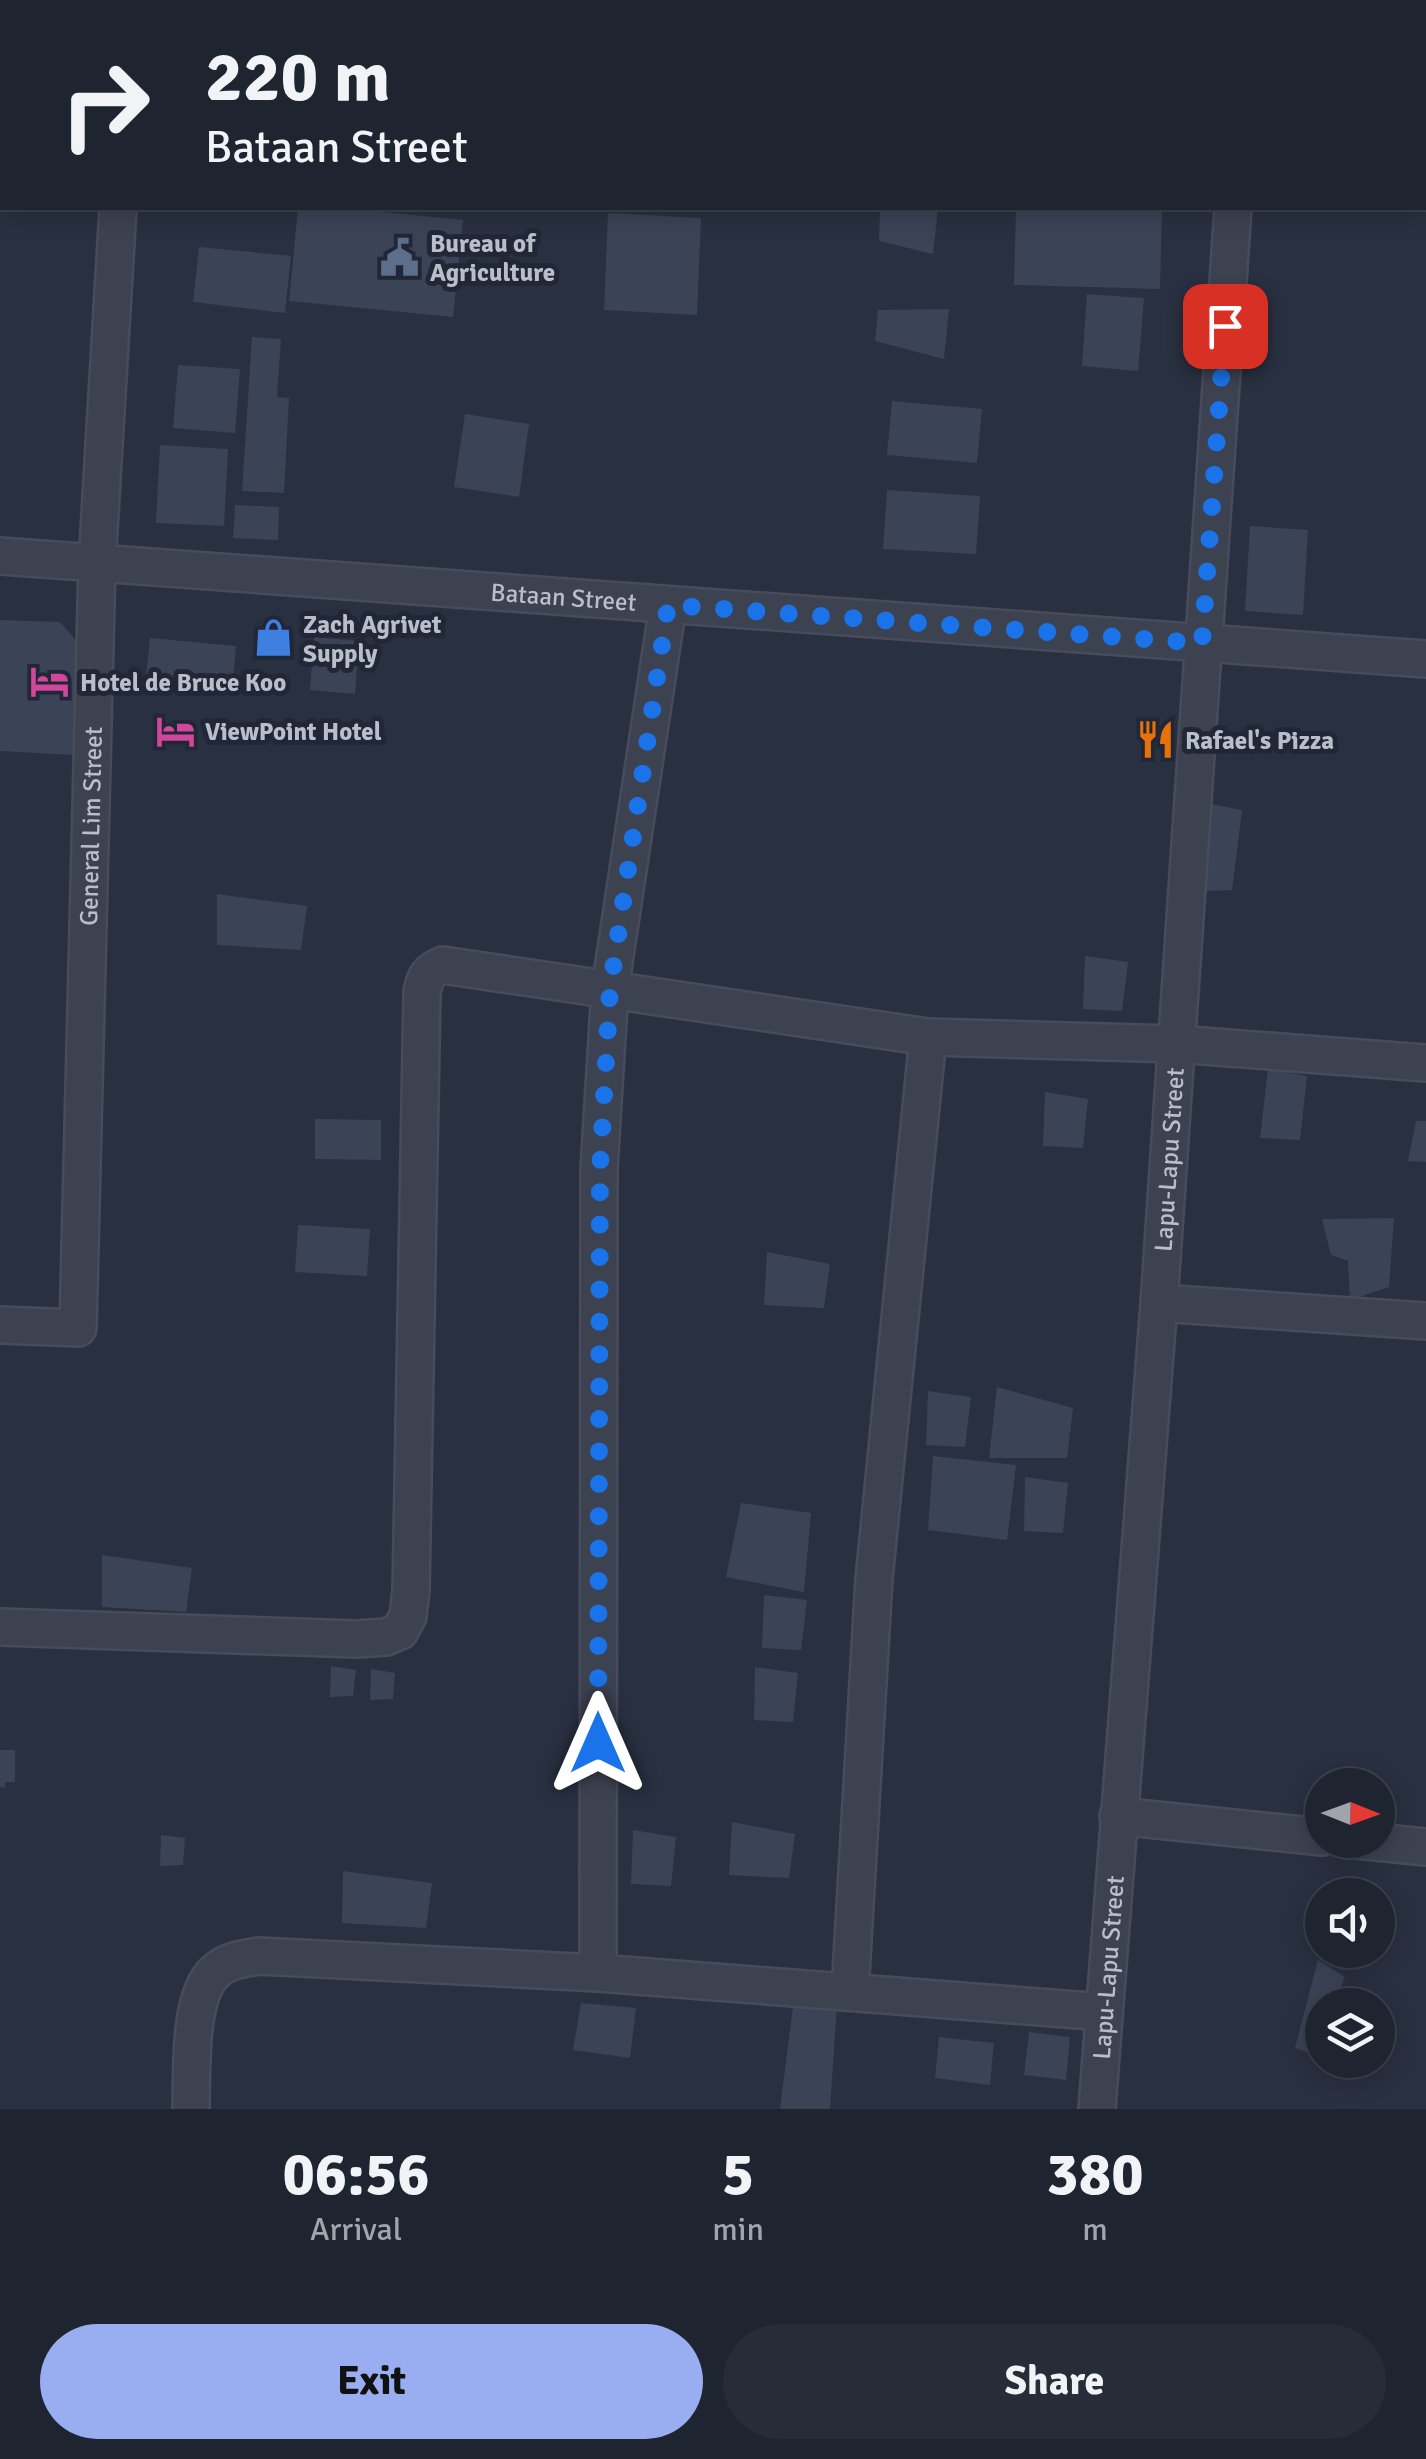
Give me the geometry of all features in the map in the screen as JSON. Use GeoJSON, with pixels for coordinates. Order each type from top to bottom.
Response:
{"type":"FeatureCollection","features":[{"type":"Feature","properties":{"kind":"street","name":"General Lim Street"},"geometry":{"type":"LineString","coordinates":[[0,1325],[78,1328],[97,564],[118,210]]}},
{"type":"Feature","properties":{"kind":"street","name":"Lapu-Lapu Street"},"geometry":{"type":"LineString","coordinates":[[1097,2109],[1158,1303],[1233,210]]}},
{"type":"Feature","properties":{"kind":"street","name":"Bataan Street"},"geometry":{"type":"LineString","coordinates":[[0,556],[1426,659]]}},
{"type":"Feature","properties":{"kind":"street"},"geometry":{"type":"LineString","coordinates":[[598,1973],[600,1169],[610,989],[668,605]]}},
{"type":"Feature","properties":{"kind":"street"},"geometry":{"type":"LineString","coordinates":[[0,1627],[356,1638],[386,1637],[400,1631],[408,1616],[411,1590],[422,992],[430,970],[453,965],[928,1037],[1176,1044],[1426,1062]]}},
{"type":"Feature","properties":{"kind":"street"},"geometry":{"type":"LineString","coordinates":[[850,1992],[874,1579],[928,1037]]}},
{"type":"Feature","properties":{"kind":"street"},"geometry":{"type":"LineString","coordinates":[[1158,1303],[1426,1321]]}},
{"type":"Feature","properties":{"kind":"street"},"geometry":{"type":"LineString","coordinates":[[1118,1816],[1305,1834]]}},
{"type":"Feature","properties":{"kind":"street"},"geometry":{"type":"LineString","coordinates":[[1395,1844],[1426,1847]]}},
{"type":"Feature","properties":{"kind":"street"},"geometry":{"type":"LineString","coordinates":[[190,2109],[194,2029],[200,1996],[214,1972],[234,1960],[259,1956],[598,1973],[1104,2012]]}},
{"type":"Feature","properties":{"kind":"building"},"geometry":{"type":"Polygon","coordinates":[[[298,210],[362,210],[463,220],[453,317],[289,301],[298,210]]]}},
{"type":"Feature","properties":{"kind":"building"},"geometry":{"type":"Polygon","coordinates":[[[880,210],[938,210],[933,254],[879,241],[880,210]]]}},
{"type":"Feature","properties":{"kind":"building"},"geometry":{"type":"Polygon","coordinates":[[[1016,210],[1162,210],[1160,289],[1014,285],[1016,210]]]}},
{"type":"Feature","properties":{"kind":"building"},"geometry":{"type":"Polygon","coordinates":[[[608,213],[701,218],[697,315],[604,310],[608,213]]]}},
{"type":"Feature","properties":{"kind":"building"},"geometry":{"type":"Polygon","coordinates":[[[199,247],[291,256],[285,313],[193,302],[199,247]]]}},
{"type":"Feature","properties":{"kind":"building"},"geometry":{"type":"Polygon","coordinates":[[[1087,294],[1144,298],[1138,371],[1082,366],[1087,294]]]}},
{"type":"Feature","properties":{"kind":"building"},"geometry":{"type":"Polygon","coordinates":[[[949,309],[944,359],[875,341],[878,310],[949,309]]]}},
{"type":"Feature","properties":{"kind":"building"},"geometry":{"type":"Polygon","coordinates":[[[252,337],[281,339],[277,397],[289,398],[284,493],[242,491],[252,337]]]}},
{"type":"Feature","properties":{"kind":"building"},"geometry":{"type":"Polygon","coordinates":[[[178,365],[240,369],[235,433],[173,428],[178,365]]]}},
{"type":"Feature","properties":{"kind":"building"},"geometry":{"type":"Polygon","coordinates":[[[892,401],[982,409],[977,463],[887,455],[892,401]]]}},
{"type":"Feature","properties":{"kind":"building"},"geometry":{"type":"Polygon","coordinates":[[[465,414],[529,424],[519,497],[454,487],[465,414]]]}},
{"type":"Feature","properties":{"kind":"building"},"geometry":{"type":"Polygon","coordinates":[[[160,445],[228,449],[224,526],[156,523],[160,445]]]}},
{"type":"Feature","properties":{"kind":"building"},"geometry":{"type":"Polygon","coordinates":[[[887,490],[980,496],[976,554],[883,549],[887,490]]]}},
{"type":"Feature","properties":{"kind":"building"},"geometry":{"type":"Polygon","coordinates":[[[235,505],[279,507],[278,540],[233,538],[235,505]]]}},
{"type":"Feature","properties":{"kind":"building"},"geometry":{"type":"Polygon","coordinates":[[[1250,526],[1308,530],[1303,615],[1245,611],[1250,526]]]}},
{"type":"Feature","properties":{"kind":"building"},"geometry":{"type":"Polygon","coordinates":[[[0,620],[60,622],[80,645],[75,755],[0,751],[0,620]]]}},
{"type":"Feature","properties":{"kind":"building"},"geometry":{"type":"Polygon","coordinates":[[[314,637],[359,641],[355,694],[310,690],[314,637]]]}},
{"type":"Feature","properties":{"kind":"building"},"geometry":{"type":"Polygon","coordinates":[[[150,638],[236,646],[232,694],[145,686],[150,638]]]}},
{"type":"Feature","properties":{"kind":"building"},"geometry":{"type":"Polygon","coordinates":[[[1211,804],[1242,810],[1232,890],[1206,891],[1211,804]]]}},
{"type":"Feature","properties":{"kind":"building"},"geometry":{"type":"Polygon","coordinates":[[[217,894],[307,906],[301,950],[217,945],[217,894]]]}},
{"type":"Feature","properties":{"kind":"building"},"geometry":{"type":"Polygon","coordinates":[[[1085,956],[1128,962],[1122,1011],[1083,1009],[1085,956]]]}},
{"type":"Feature","properties":{"kind":"building"},"geometry":{"type":"Polygon","coordinates":[[[1268,1069],[1307,1076],[1300,1140],[1260,1138],[1268,1069]]]}},
{"type":"Feature","properties":{"kind":"building"},"geometry":{"type":"Polygon","coordinates":[[[1045,1092],[1088,1099],[1083,1148],[1043,1146],[1045,1092]]]}},
{"type":"Feature","properties":{"kind":"building"},"geometry":{"type":"Polygon","coordinates":[[[315,1119],[381,1120],[381,1160],[315,1159],[315,1119]]]}},
{"type":"Feature","properties":{"kind":"building"},"geometry":{"type":"Polygon","coordinates":[[[1416,1121],[1426,1121],[1426,1162],[1408,1161],[1416,1121]]]}},
{"type":"Feature","properties":{"kind":"building"},"geometry":{"type":"Polygon","coordinates":[[[1394,1218],[1389,1287],[1350,1300],[1348,1261],[1331,1255],[1322,1219],[1394,1218]]]}},
{"type":"Feature","properties":{"kind":"building"},"geometry":{"type":"Polygon","coordinates":[[[298,1225],[370,1229],[367,1276],[295,1272],[298,1225]]]}},
{"type":"Feature","properties":{"kind":"building"},"geometry":{"type":"Polygon","coordinates":[[[767,1252],[830,1264],[824,1308],[764,1305],[767,1252]]]}},
{"type":"Feature","properties":{"kind":"building"},"geometry":{"type":"Polygon","coordinates":[[[997,1387],[1073,1408],[1067,1458],[989,1458],[997,1387]]]}},
{"type":"Feature","properties":{"kind":"building"},"geometry":{"type":"Polygon","coordinates":[[[928,1391],[971,1397],[965,1447],[926,1445],[928,1391]]]}},
{"type":"Feature","properties":{"kind":"building"},"geometry":{"type":"Polygon","coordinates":[[[933,1456],[1016,1465],[1007,1540],[928,1530],[933,1456]]]}},
{"type":"Feature","properties":{"kind":"building"},"geometry":{"type":"Polygon","coordinates":[[[1025,1477],[1068,1483],[1063,1533],[1024,1531],[1025,1477]]]}},
{"type":"Feature","properties":{"kind":"building"},"geometry":{"type":"Polygon","coordinates":[[[741,1503],[811,1513],[804,1592],[726,1577],[741,1503]]]}},
{"type":"Feature","properties":{"kind":"building"},"geometry":{"type":"Polygon","coordinates":[[[102,1555],[192,1568],[186,1612],[102,1607],[102,1555]]]}},
{"type":"Feature","properties":{"kind":"building"},"geometry":{"type":"Polygon","coordinates":[[[764,1595],[807,1600],[801,1650],[762,1648],[764,1595]]]}},
{"type":"Feature","properties":{"kind":"building"},"geometry":{"type":"Polygon","coordinates":[[[331,1666],[356,1670],[353,1696],[330,1697],[331,1666]]]}},
{"type":"Feature","properties":{"kind":"building"},"geometry":{"type":"Polygon","coordinates":[[[755,1667],[798,1673],[793,1722],[754,1720],[755,1667]]]}},
{"type":"Feature","properties":{"kind":"building"},"geometry":{"type":"Polygon","coordinates":[[[371,1669],[395,1673],[393,1699],[370,1700],[371,1669]]]}},
{"type":"Feature","properties":{"kind":"building"},"geometry":{"type":"Polygon","coordinates":[[[0,1750],[15,1750],[15,1782],[5,1782],[5,1788],[0,1787],[0,1750]]]}},
{"type":"Feature","properties":{"kind":"building"},"geometry":{"type":"Polygon","coordinates":[[[732,1822],[795,1834],[789,1878],[729,1875],[732,1822]]]}},
{"type":"Feature","properties":{"kind":"building"},"geometry":{"type":"Polygon","coordinates":[[[633,1830],[676,1837],[671,1886],[631,1884],[633,1830]]]}},
{"type":"Feature","properties":{"kind":"building"},"geometry":{"type":"Polygon","coordinates":[[[161,1835],[185,1838],[183,1865],[160,1866],[161,1835]]]}},
{"type":"Feature","properties":{"kind":"building"},"geometry":{"type":"Polygon","coordinates":[[[343,1871],[432,1883],[426,1928],[342,1923],[343,1871]]]}},
{"type":"Feature","properties":{"kind":"building"},"geometry":{"type":"Polygon","coordinates":[[[1316,1968],[1331,1968],[1345,1977],[1341,1988],[1311,1988],[1316,1968]]]}},
{"type":"Feature","properties":{"kind":"building"},"geometry":{"type":"Polygon","coordinates":[[[794,1999],[837,2005],[830,2109],[780,2109],[794,1999]]]}},
{"type":"Feature","properties":{"kind":"building"},"geometry":{"type":"Polygon","coordinates":[[[581,2003],[636,2008],[630,2058],[573,2050],[581,2003]]]}},
{"type":"Feature","properties":{"kind":"building"},"geometry":{"type":"Polygon","coordinates":[[[1305,2010],[1305,2051],[1295,2048],[1305,2010]]]}},
{"type":"Feature","properties":{"kind":"building"},"geometry":{"type":"Polygon","coordinates":[[[1029,2032],[1070,2037],[1066,2080],[1024,2075],[1029,2032]]]}},
{"type":"Feature","properties":{"kind":"building"},"geometry":{"type":"Polygon","coordinates":[[[939,2037],[994,2043],[990,2085],[935,2078],[939,2037]]]}},
{"type":"Feature","properties":{"kind":"place","name":"Bureau of Agriculture"},"geometry":{"type":"Point","coordinates":[400,257]}},
{"type":"Feature","properties":{"kind":"place","name":"Zach Agrivet Supply"},"geometry":{"type":"Point","coordinates":[273,638]}},
{"type":"Feature","properties":{"kind":"place","name":"Hotel de Bruce Koo"},"geometry":{"type":"Point","coordinates":[50,682]}},
{"type":"Feature","properties":{"kind":"place","name":"ViewPoint Hotel"},"geometry":{"type":"Point","coordinates":[175,731]}},
{"type":"Feature","properties":{"kind":"place","name":"Rafael's Pizza"},"geometry":{"type":"Point","coordinates":[1155,740]}},
{"type":"Feature","properties":{"kind":"route"},"geometry":{"type":"LineString","coordinates":[[598,1743],[600,1169],[610,989],[668,605],[1202,643],[1225,326]]}}]}
